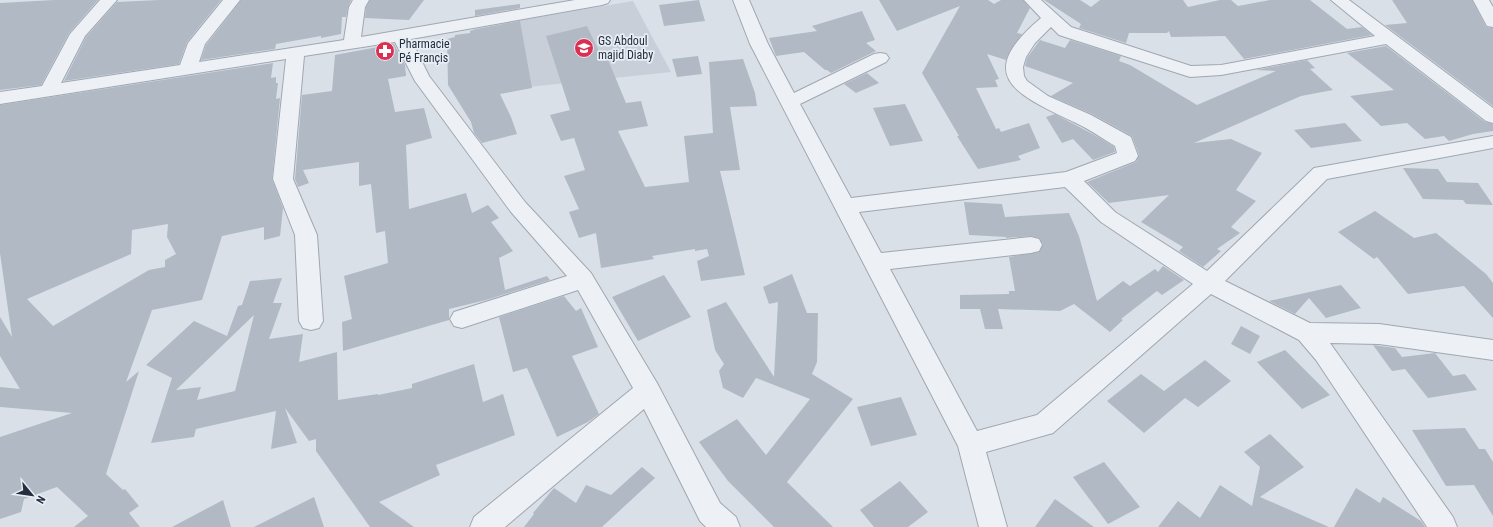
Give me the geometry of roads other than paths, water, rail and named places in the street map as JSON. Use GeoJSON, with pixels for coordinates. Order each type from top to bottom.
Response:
{"type":"FeatureCollection","features":[{"type":"Feature","properties":{"kind":"street"},"geometry":{"type":"LineString","coordinates":[[49,89],[78,34],[108,0]]}},
{"type":"Feature","properties":{"kind":"street"},"geometry":{"type":"LineString","coordinates":[[188,68],[197,44],[232,0]]}},
{"type":"Feature","properties":{"kind":"street"},"geometry":{"type":"LineString","coordinates":[[352,42],[357,7],[360,0]]}},
{"type":"Feature","properties":{"kind":"street"},"geometry":{"type":"LineString","coordinates":[[0,98],[352,42],[401,36],[602,0]]}},
{"type":"Feature","properties":{"kind":"street"},"geometry":{"type":"LineString","coordinates":[[741,0],[759,44],[971,444],[993,527]]}},
{"type":"Feature","properties":{"kind":"street"},"geometry":{"type":"LineString","coordinates":[[1032,0],[1050,19],[1065,31],[1190,72],[1229,69],[1389,38]]}},
{"type":"Feature","properties":{"kind":"street"},"geometry":{"type":"LineString","coordinates":[[1339,0],[1493,117]]}},
{"type":"Feature","properties":{"kind":"street"},"geometry":{"type":"LineString","coordinates":[[1481,0],[1493,22]]}},
{"type":"Feature","properties":{"kind":"street"},"geometry":{"type":"LineString","coordinates":[[845,206],[1069,179],[1128,156],[1124,142],[1086,120],[1035,96],[1019,84],[1014,70],[1022,48],[1036,30],[1050,19]]}},
{"type":"Feature","properties":{"kind":"street"},"geometry":{"type":"LineString","coordinates":[[401,36],[421,77],[518,208],[584,279],[648,391],[710,512],[726,527]]}},
{"type":"Feature","properties":{"kind":"street"},"geometry":{"type":"LineString","coordinates":[[296,51],[282,179],[306,235],[311,321]]}},
{"type":"Feature","properties":{"kind":"street"},"geometry":{"type":"LineString","coordinates":[[790,102],[880,58]]}},
{"type":"Feature","properties":{"kind":"street"},"geometry":{"type":"LineString","coordinates":[[971,444],[1044,425],[1209,282],[1321,173],[1493,142]]}},
{"type":"Feature","properties":{"kind":"street"},"geometry":{"type":"LineString","coordinates":[[1069,179],[1108,217],[1155,249],[1209,282],[1307,333],[1324,353],[1443,527]]}},
{"type":"Feature","properties":{"kind":"street"},"geometry":{"type":"LineString","coordinates":[[874,262],[1031,245]]}},
{"type":"Feature","properties":{"kind":"street"},"geometry":{"type":"LineString","coordinates":[[462,319],[584,279]]}},
{"type":"Feature","properties":{"kind":"street"},"geometry":{"type":"LineString","coordinates":[[1307,333],[1379,334],[1493,350]]}},
{"type":"Feature","properties":{"kind":"street"},"geometry":{"type":"LineString","coordinates":[[484,527],[648,391]]}},
{"type":"Feature","properties":{"kind":"place","name":"GS Abdoul majid Diaby"},"geometry":{"type":"Point","coordinates":[584,48]}},
{"type":"Feature","properties":{"kind":"place","name":"Pharmacie Pé Françis"},"geometry":{"type":"Point","coordinates":[385,51]}}]}
